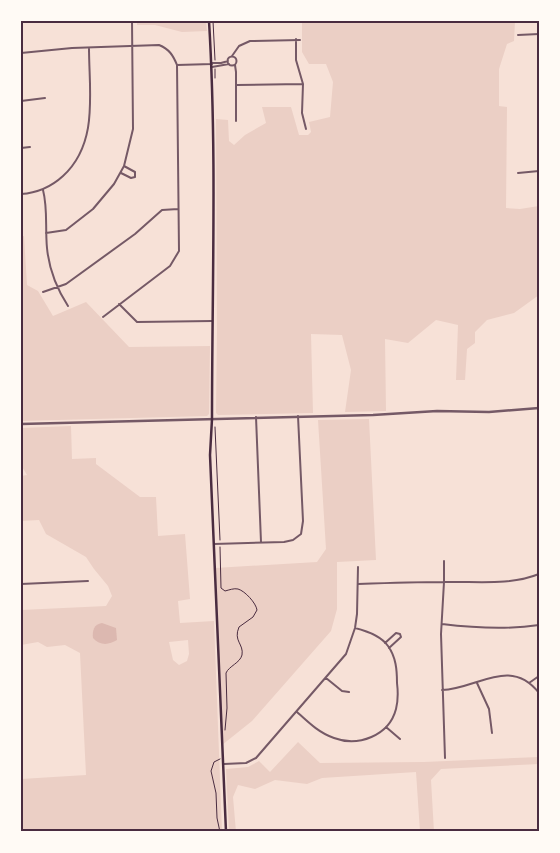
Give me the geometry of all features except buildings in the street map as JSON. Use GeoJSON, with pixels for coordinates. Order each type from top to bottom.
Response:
{"type":"FeatureCollection","features":[{"type":"Feature","properties":{"kind":"main road"},"geometry":{"type":"LineString","coordinates":[[209,21],[213,65],[212,419],[210,455],[226,832]]}},
{"type":"Feature","properties":{"kind":"street"},"geometry":{"type":"LineString","coordinates":[[46,233],[60,232],[73,226],[103,198],[124,166],[133,129],[132,21]]}},
{"type":"Feature","properties":{"kind":"street"},"geometry":{"type":"LineString","coordinates":[[518,35],[539,34]]}},
{"type":"Feature","properties":{"kind":"street"},"geometry":{"type":"LineString","coordinates":[[296,39],[296,60],[302,84],[302,113],[306,129]]}},
{"type":"Feature","properties":{"kind":"street"},"geometry":{"type":"LineString","coordinates":[[213,65],[228,60],[235,49],[245,42],[300,40]]}},
{"type":"Feature","properties":{"kind":"street"},"geometry":{"type":"LineString","coordinates":[[21,53],[54,49],[159,45],[166,48],[173,55],[177,65],[179,251],[170,266],[103,316]]}},
{"type":"Feature","properties":{"kind":"street"},"geometry":{"type":"LineString","coordinates":[[21,194],[43,190],[58,181],[70,170],[80,156],[90,123],[89,48]]}},
{"type":"Feature","properties":{"kind":"street"},"geometry":{"type":"LineString","coordinates":[[232,56],[237,60],[235,65],[237,85],[236,121]]}},
{"type":"Feature","properties":{"kind":"street"},"geometry":{"type":"LineString","coordinates":[[228,60],[229,64]]}},
{"type":"Feature","properties":{"kind":"street"},"geometry":{"type":"LineString","coordinates":[[177,65],[235,65]]}},
{"type":"Feature","properties":{"kind":"street"},"geometry":{"type":"LineString","coordinates":[[237,85],[302,84]]}},
{"type":"Feature","properties":{"kind":"street"},"geometry":{"type":"LineString","coordinates":[[21,101],[45,98]]}},
{"type":"Feature","properties":{"kind":"street"},"geometry":{"type":"LineString","coordinates":[[21,148],[30,147]]}},
{"type":"Feature","properties":{"kind":"street"},"geometry":{"type":"LineString","coordinates":[[121,173],[131,178],[135,176],[135,172],[124,166]]}},
{"type":"Feature","properties":{"kind":"street"},"geometry":{"type":"LineString","coordinates":[[518,173],[539,171]]}},
{"type":"Feature","properties":{"kind":"street"},"geometry":{"type":"LineString","coordinates":[[43,190],[46,207],[48,259],[58,288],[68,306]]}},
{"type":"Feature","properties":{"kind":"street"},"geometry":{"type":"LineString","coordinates":[[43,292],[66,284],[135,234],[162,210],[178,210]]}},
{"type":"Feature","properties":{"kind":"street"},"geometry":{"type":"LineString","coordinates":[[119,304],[137,322],[212,321]]}},
{"type":"Feature","properties":{"kind":"street"},"geometry":{"type":"LineString","coordinates":[[21,424],[489,412],[539,408]]}},
{"type":"Feature","properties":{"kind":"street"},"geometry":{"type":"LineString","coordinates":[[214,544],[284,542],[298,536],[303,520],[298,416]]}},
{"type":"Feature","properties":{"kind":"street"},"geometry":{"type":"LineString","coordinates":[[256,417],[261,543]]}},
{"type":"Feature","properties":{"kind":"street"},"geometry":{"type":"LineString","coordinates":[[444,561],[441,624],[445,758]]}},
{"type":"Feature","properties":{"kind":"street"},"geometry":{"type":"LineString","coordinates":[[223,764],[246,763],[256,758],[346,654],[355,628],[358,567]]}},
{"type":"Feature","properties":{"kind":"street"},"geometry":{"type":"LineString","coordinates":[[358,584],[509,582],[539,574]]}},
{"type":"Feature","properties":{"kind":"street"},"geometry":{"type":"LineString","coordinates":[[21,584],[88,581]]}},
{"type":"Feature","properties":{"kind":"street"},"geometry":{"type":"LineString","coordinates":[[441,624],[490,629],[521,628],[539,625]]}},
{"type":"Feature","properties":{"kind":"street"},"geometry":{"type":"LineString","coordinates":[[297,712],[321,732],[346,742],[367,739],[386,727],[392,718],[397,702],[397,670],[395,662],[385,643],[371,633],[355,628]]}},
{"type":"Feature","properties":{"kind":"street"},"geometry":{"type":"LineString","coordinates":[[385,643],[396,633],[400,634],[401,637],[389,648]]}},
{"type":"Feature","properties":{"kind":"street"},"geometry":{"type":"LineString","coordinates":[[442,690],[461,688],[505,674],[517,676],[529,683],[539,693]]}},
{"type":"Feature","properties":{"kind":"street"},"geometry":{"type":"LineString","coordinates":[[529,683],[539,676]]}},
{"type":"Feature","properties":{"kind":"street"},"geometry":{"type":"LineString","coordinates":[[326,678],[342,691],[349,692]]}},
{"type":"Feature","properties":{"kind":"street"},"geometry":{"type":"LineString","coordinates":[[477,683],[489,710],[492,733]]}},
{"type":"Feature","properties":{"kind":"street"},"geometry":{"type":"LineString","coordinates":[[386,727],[400,739]]}},
{"type":"Feature","properties":{"kind":"path"},"geometry":{"type":"LineString","coordinates":[[213,21],[215,86]]}},
{"type":"Feature","properties":{"kind":"path"},"geometry":{"type":"LineString","coordinates":[[215,426],[221,588],[225,591],[238,589],[242,591],[255,602],[257,610],[253,617],[239,627],[236,638],[242,649],[242,655],[240,660],[231,666],[226,673],[226,725],[224,731]]}},
{"type":"Feature","properties":{"kind":"path"},"geometry":{"type":"LineString","coordinates":[[220,832],[217,818],[216,793],[211,771],[214,762],[223,758]]}},
{"type":"Feature","properties":{"kind":"shaded area"},"geometry":{"type":"Polygon","coordinates":[[[137,21],[206,21],[207,31],[182,32],[155,25],[137,25],[137,21]]]}},
{"type":"Feature","properties":{"kind":"shaded area"},"geometry":{"type":"Polygon","coordinates":[[[302,21],[515,21],[514,41],[507,44],[499,69],[499,106],[507,107],[506,208],[520,209],[539,206],[539,295],[514,313],[487,320],[475,332],[475,343],[467,349],[465,380],[456,380],[458,325],[436,320],[408,343],[385,339],[386,411],[345,412],[351,370],[342,335],[311,334],[313,413],[218,415],[216,413],[216,119],[228,120],[229,141],[234,145],[245,135],[266,123],[262,107],[291,107],[299,135],[308,135],[311,132],[309,122],[330,117],[333,82],[326,64],[309,64],[302,52],[302,21]]]}},
{"type":"Feature","properties":{"kind":"shaded area"},"geometry":{"type":"Polygon","coordinates":[[[24,236],[27,285],[38,291],[53,316],[86,302],[129,347],[210,346],[209,414],[207,416],[21,421],[21,237],[24,236]]]}},
{"type":"Feature","properties":{"kind":"shaded area"},"geometry":{"type":"Polygon","coordinates":[[[369,419],[376,560],[337,562],[337,609],[331,631],[252,721],[222,745],[215,568],[317,562],[326,549],[318,420],[369,419]]]}},
{"type":"Feature","properties":{"kind":"shaded area"},"geometry":{"type":"Polygon","coordinates":[[[71,426],[72,459],[96,458],[96,464],[140,497],[156,497],[158,536],[185,534],[190,599],[178,601],[180,623],[214,621],[222,832],[21,832],[21,779],[86,775],[80,653],[65,645],[47,647],[38,642],[21,645],[21,610],[106,606],[112,596],[108,586],[86,557],[46,534],[39,520],[21,521],[21,476],[27,475],[21,465],[21,428],[71,426]],[[188,640],[169,642],[173,660],[179,665],[187,661],[189,654],[188,640]]]}},
{"type":"Feature","properties":{"kind":"shaded area"},"geometry":{"type":"Polygon","coordinates":[[[102,623],[116,628],[117,640],[105,644],[93,638],[94,628],[102,623]]]}},
{"type":"Feature","properties":{"kind":"shaded area"},"geometry":{"type":"Polygon","coordinates":[[[298,742],[320,763],[424,762],[539,757],[539,764],[441,769],[431,780],[434,832],[420,832],[416,772],[322,778],[307,784],[275,780],[255,789],[238,785],[233,797],[236,832],[229,832],[226,769],[248,767],[259,761],[270,772],[298,742]]]}}]}
